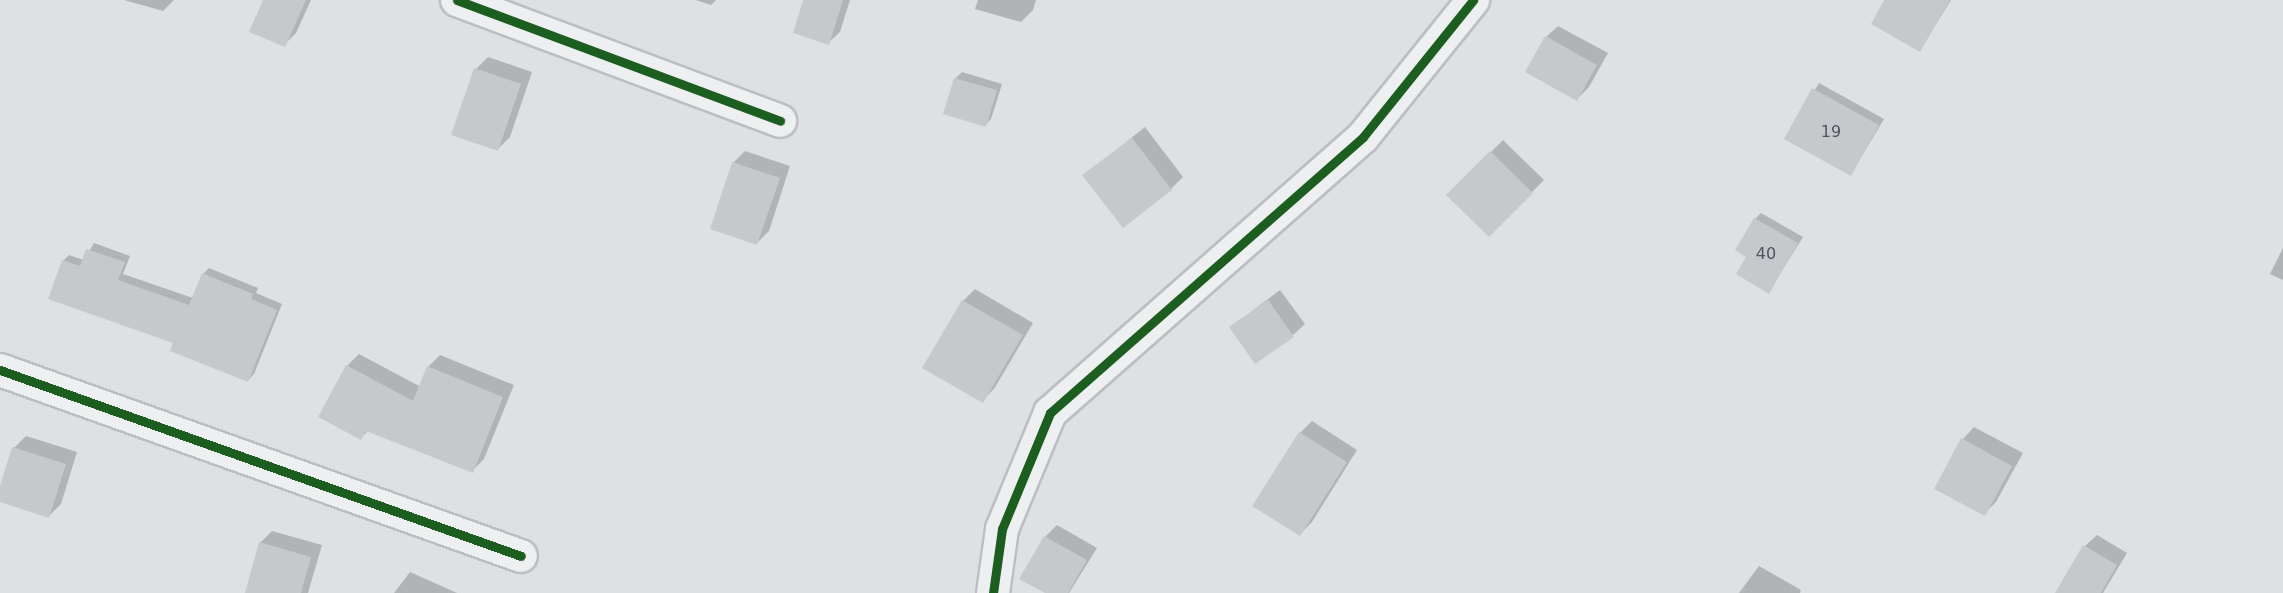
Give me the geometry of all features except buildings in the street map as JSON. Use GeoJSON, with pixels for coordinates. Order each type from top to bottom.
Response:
{"type":"FeatureCollection","features":[{"type":"Feature","properties":{"kind":"street"},"geometry":{"type":"LineString","coordinates":[[457,0],[780,121]]}},
{"type":"Feature","properties":{"kind":"street"},"geometry":{"type":"LineString","coordinates":[[993,593],[1002,528],[1050,413],[1363,137],[1473,0]]}},
{"type":"Feature","properties":{"kind":"street"},"geometry":{"type":"LineString","coordinates":[[0,370],[521,556]]}},
{"type":"Feature","properties":{"kind":"cycle path"},"geometry":{"type":"LineString","coordinates":[[457,0],[780,121]]}},
{"type":"Feature","properties":{"kind":"cycle path"},"geometry":{"type":"LineString","coordinates":[[993,593],[1002,529],[1050,413],[1363,137],[1473,0]]}},
{"type":"Feature","properties":{"kind":"cycle path"},"geometry":{"type":"LineString","coordinates":[[0,370],[521,556]]}}]}
